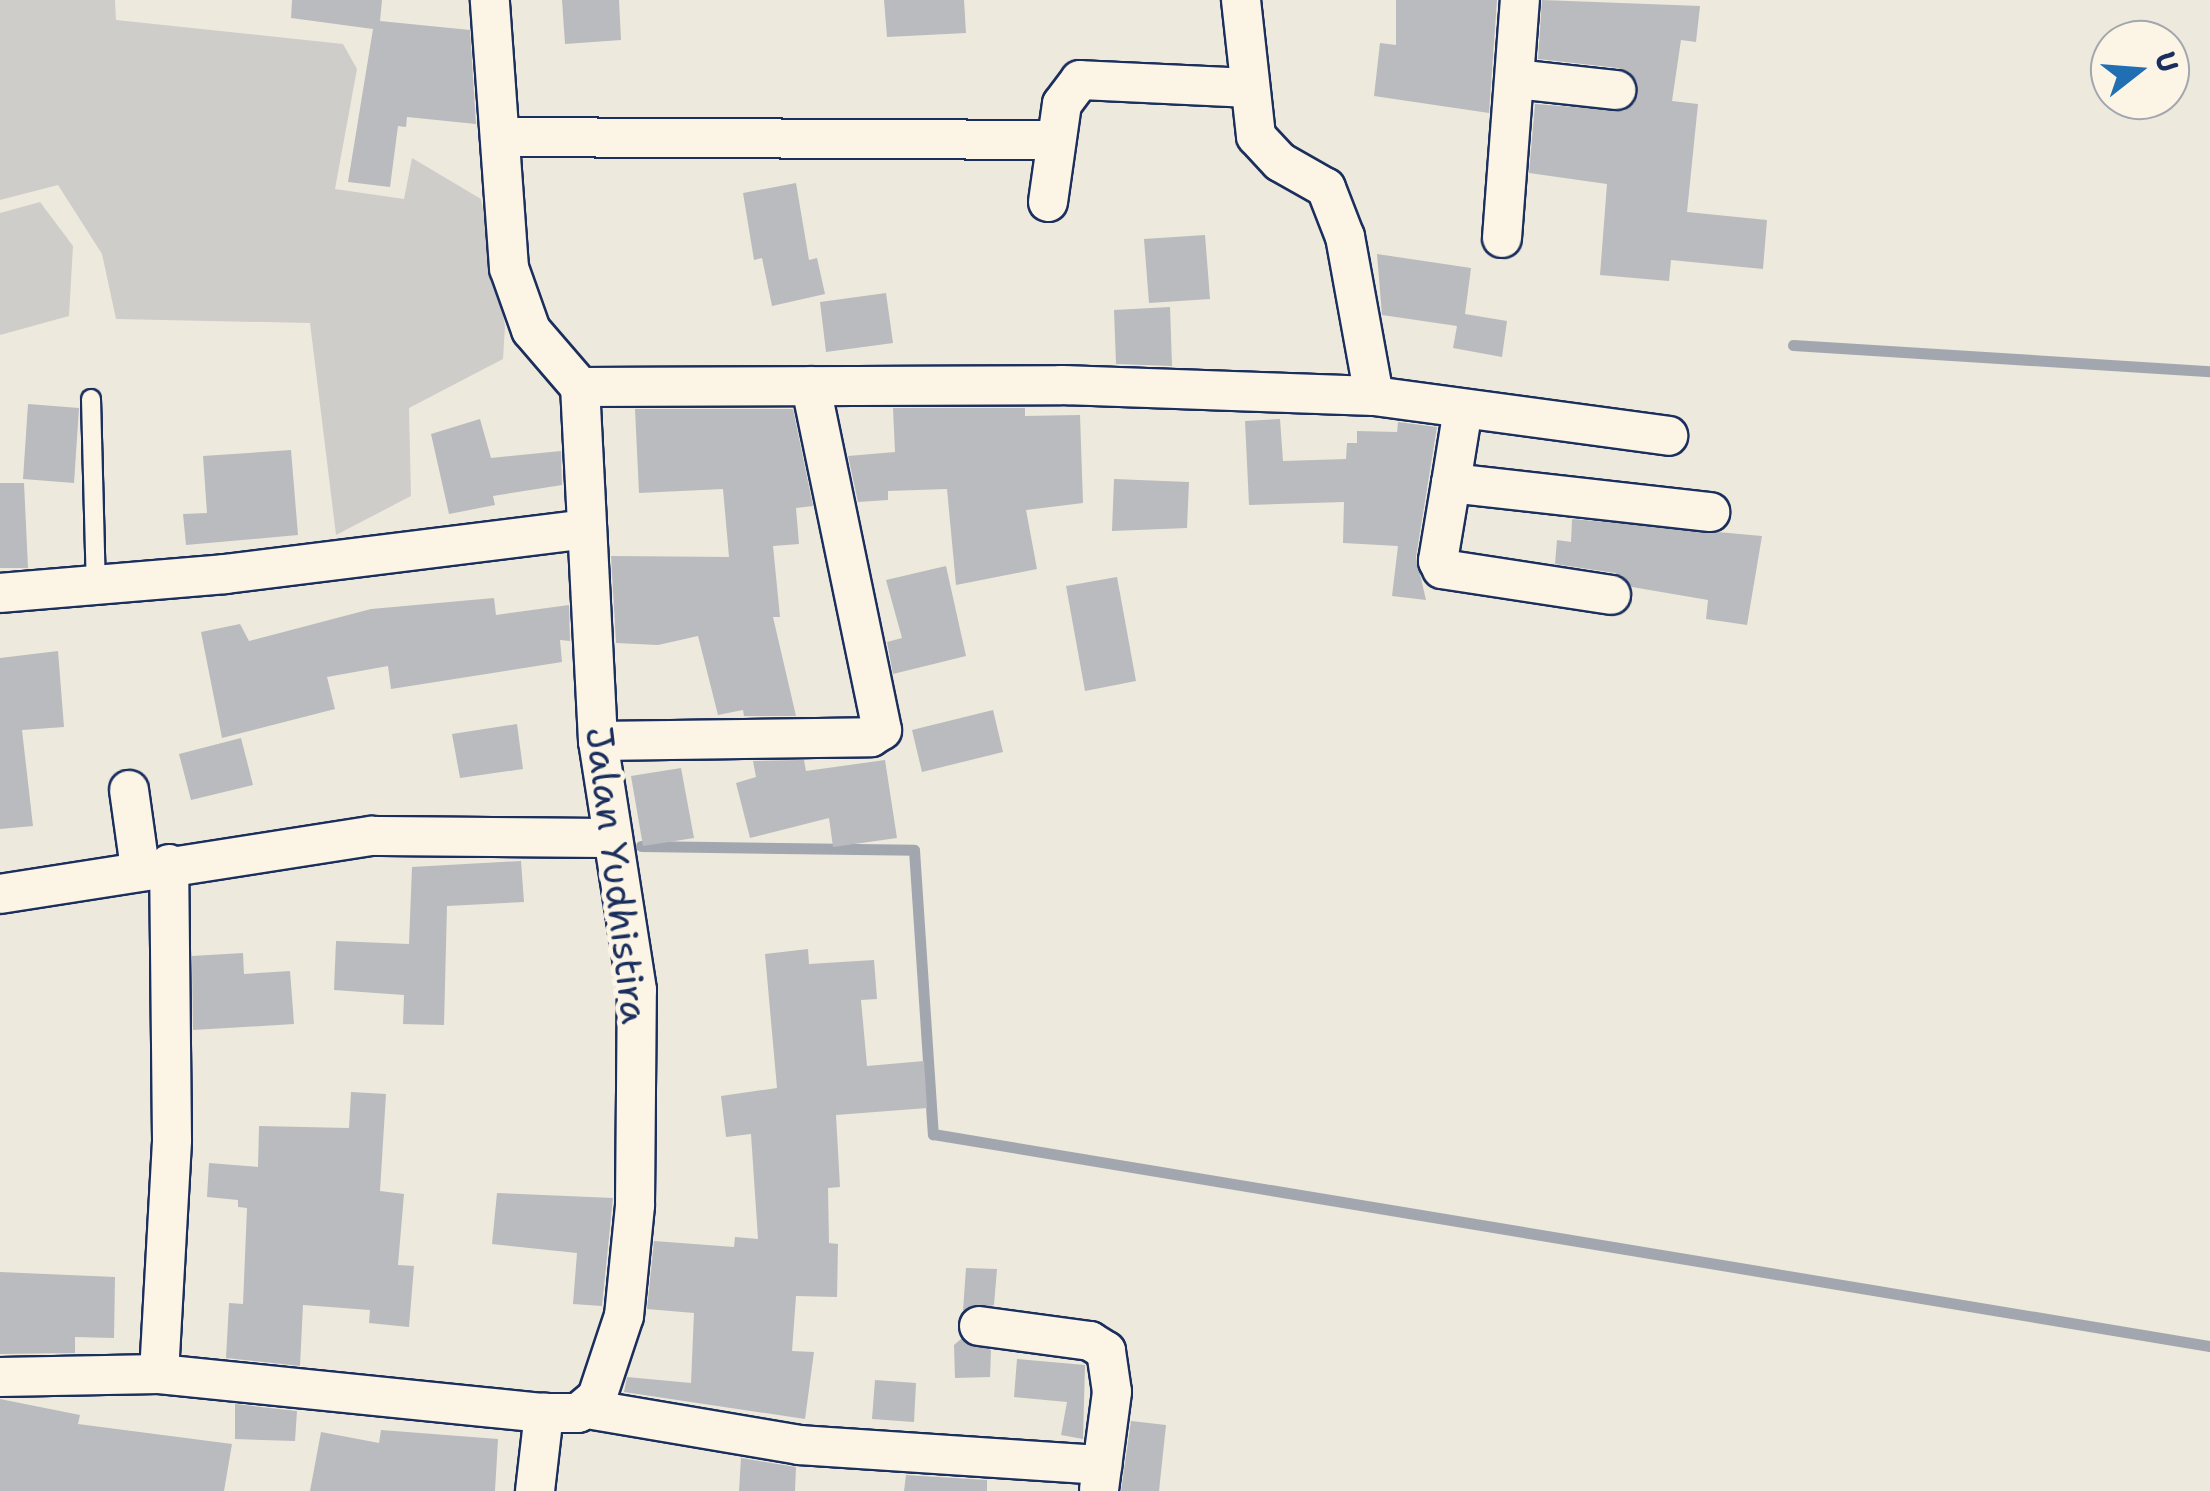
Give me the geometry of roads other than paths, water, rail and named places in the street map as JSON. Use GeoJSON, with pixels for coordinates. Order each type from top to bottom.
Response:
{"type":"FeatureCollection","features":[{"type":"Feature","properties":{"kind":"street"},"geometry":{"type":"LineString","coordinates":[[490,0],[503,137],[509,268],[517,302],[531,330],[580,388],[1061,385],[1374,396],[1668,436]]}},
{"type":"Feature","properties":{"kind":"street"},"geometry":{"type":"LineString","coordinates":[[1241,0],[1256,136],[1280,162],[1326,188],[1344,237],[1374,396]]}},
{"type":"Feature","properties":{"kind":"street"},"geometry":{"type":"LineString","coordinates":[[1502,238],[1520,0]]}},
{"type":"Feature","properties":{"kind":"street"},"geometry":{"type":"LineString","coordinates":[[1515,79],[1616,90]]}},
{"type":"Feature","properties":{"kind":"street"},"geometry":{"type":"LineString","coordinates":[[1048,202],[1062,104],[1080,80],[1248,88]]}},
{"type":"Feature","properties":{"kind":"street"},"geometry":{"type":"LineString","coordinates":[[503,137],[1055,140]]}},
{"type":"Feature","properties":{"kind":"street"},"geometry":{"type":"LineString","coordinates":[[598,741],[871,737],[882,730],[811,386]]}},
{"type":"Feature","properties":{"kind":"street","name":"Jalan Yudhistira"},"geometry":{"type":"LineString","coordinates":[[580,388],[598,741],[637,990],[636,1205],[624,1316],[597,1397],[586,1409]]}},
{"type":"Feature","properties":{"kind":"street"},"geometry":{"type":"LineString","coordinates":[[1463,408],[1438,560],[1442,569],[1611,595]]}},
{"type":"Feature","properties":{"kind":"street"},"geometry":{"type":"LineString","coordinates":[[1451,483],[1710,512]]}},
{"type":"Feature","properties":{"kind":"street"},"geometry":{"type":"LineString","coordinates":[[0,593],[96,586],[585,529]]}},
{"type":"Feature","properties":{"kind":"street"},"geometry":{"type":"LineString","coordinates":[[128,790],[155,866],[172,1140],[160,1374]]}},
{"type":"Feature","properties":{"kind":"street"},"geometry":{"type":"LineString","coordinates":[[0,894],[155,866],[372,836],[612,838]]}},
{"type":"Feature","properties":{"kind":"street"},"geometry":{"type":"LineString","coordinates":[[0,1377],[160,1374],[544,1413],[586,1409],[799,1445],[1100,1478],[1112,1392],[1106,1351],[1090,1341],[979,1326]]}},
{"type":"Feature","properties":{"kind":"street"},"geometry":{"type":"LineString","coordinates":[[535,1491],[544,1413]]}},
{"type":"Feature","properties":{"kind":"lane"},"geometry":{"type":"LineString","coordinates":[[92,399],[96,586]]}},
{"type":"Feature","properties":{"kind":"waterway"},"geometry":{"type":"LineString","coordinates":[[1793,345],[2210,371]]}},
{"type":"Feature","properties":{"kind":"waterway"},"geometry":{"type":"LineString","coordinates":[[641,846],[914,850],[933,1134],[2210,1346]]}}]}
